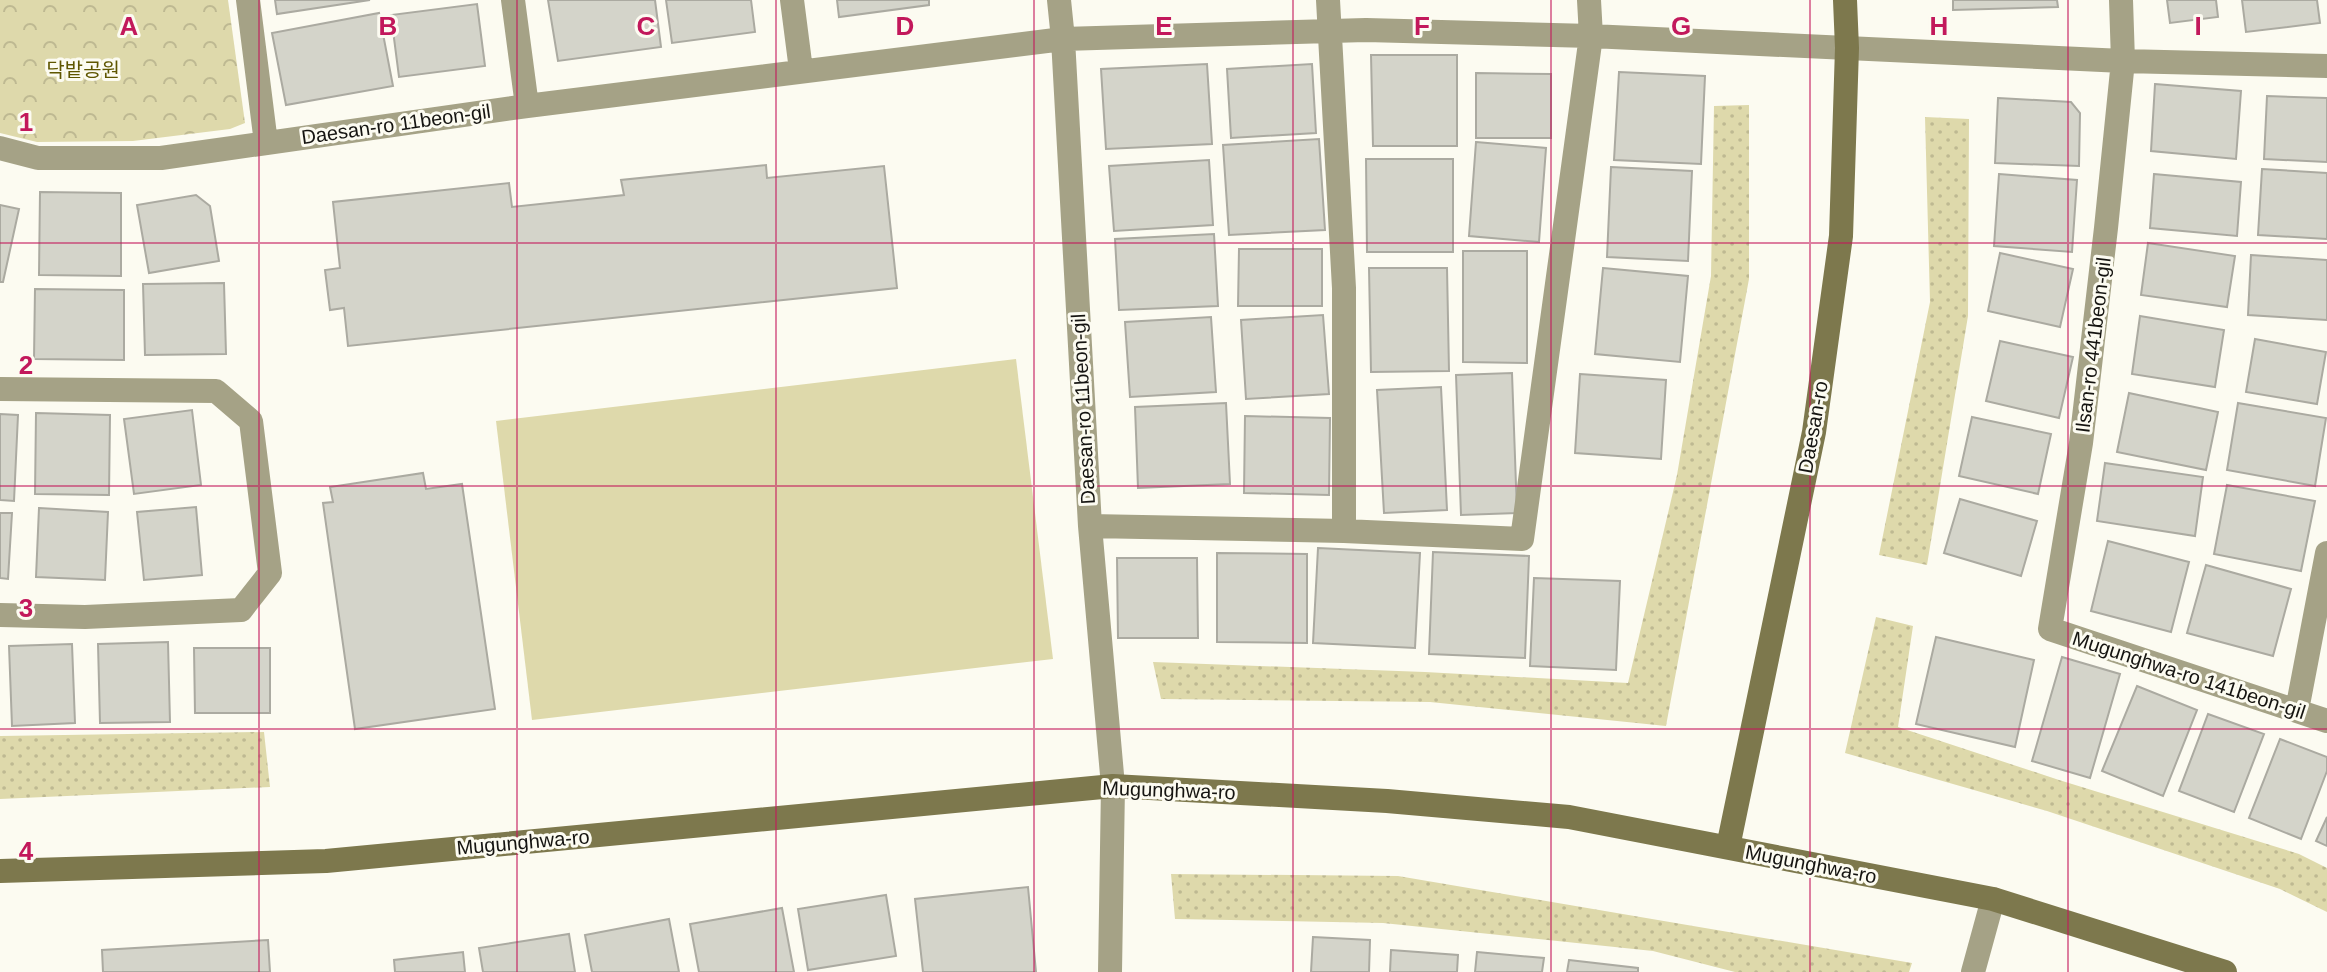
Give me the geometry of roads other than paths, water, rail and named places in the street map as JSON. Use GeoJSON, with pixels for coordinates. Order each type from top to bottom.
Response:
{"type":"FeatureCollection","features":[{"type":"Feature","properties":{"kind":"main road","name":"Daesan-ro"},"geometry":{"type":"LineString","coordinates":[[1728,847],[1814,432],[1841,236],[1847,48],[1845,0]]}},
{"type":"Feature","properties":{"kind":"main road","name":"Mugunghwa-ro"},"geometry":{"type":"LineString","coordinates":[[0,871],[326,861],[1113,786],[1387,801],[1569,817],[1993,899],[2225,972]]}},
{"type":"Feature","properties":{"kind":"street"},"geometry":{"type":"LineString","coordinates":[[248,0],[266,143]]}},
{"type":"Feature","properties":{"kind":"street"},"geometry":{"type":"LineString","coordinates":[[513,0],[527,106]]}},
{"type":"Feature","properties":{"kind":"street"},"geometry":{"type":"LineString","coordinates":[[792,0],[801,70]]}},
{"type":"Feature","properties":{"kind":"street","name":"Daesan-ro 11beon-gil"},"geometry":{"type":"LineString","coordinates":[[1059,0],[1090,526],[1344,531],[1522,539],[1591,36],[1589,0]]}},
{"type":"Feature","properties":{"kind":"street"},"geometry":{"type":"LineString","coordinates":[[1328,0],[1344,288],[1344,531]]}},
{"type":"Feature","properties":{"kind":"street","name":"Ilsan-ro 441beon-gil"},"geometry":{"type":"LineString","coordinates":[[2050,629],[2081,443],[2106,228],[2123,61],[2121,0]]}},
{"type":"Feature","properties":{"kind":"street","name":"Daesan-ro 11beon-gil"},"geometry":{"type":"LineString","coordinates":[[0,148],[38,158],[161,158],[527,106],[1063,39],[1331,30],[1591,36],[1847,48]]}},
{"type":"Feature","properties":{"kind":"street"},"geometry":{"type":"LineString","coordinates":[[1847,48],[2123,61],[2327,66]]}},
{"type":"Feature","properties":{"kind":"street"},"geometry":{"type":"LineString","coordinates":[[0,389],[216,391],[251,421],[270,573],[241,610],[85,617],[0,615]]}},
{"type":"Feature","properties":{"kind":"street"},"geometry":{"type":"LineString","coordinates":[[1090,526],[1113,786],[1110,972]]}},
{"type":"Feature","properties":{"kind":"street"},"geometry":{"type":"LineString","coordinates":[[2297,710],[2327,553]]}},
{"type":"Feature","properties":{"kind":"street","name":"Mugunghwa-ro 141beon-gil"},"geometry":{"type":"LineString","coordinates":[[2050,629],[2327,721]]}},
{"type":"Feature","properties":{"kind":"street"},"geometry":{"type":"LineString","coordinates":[[1973,972],[1993,899]]}},
{"type":"Feature","properties":{"kind":"park label","name":"닥밭공원"},"geometry":{"type":"Point","coordinates":[83,70]}}]}
